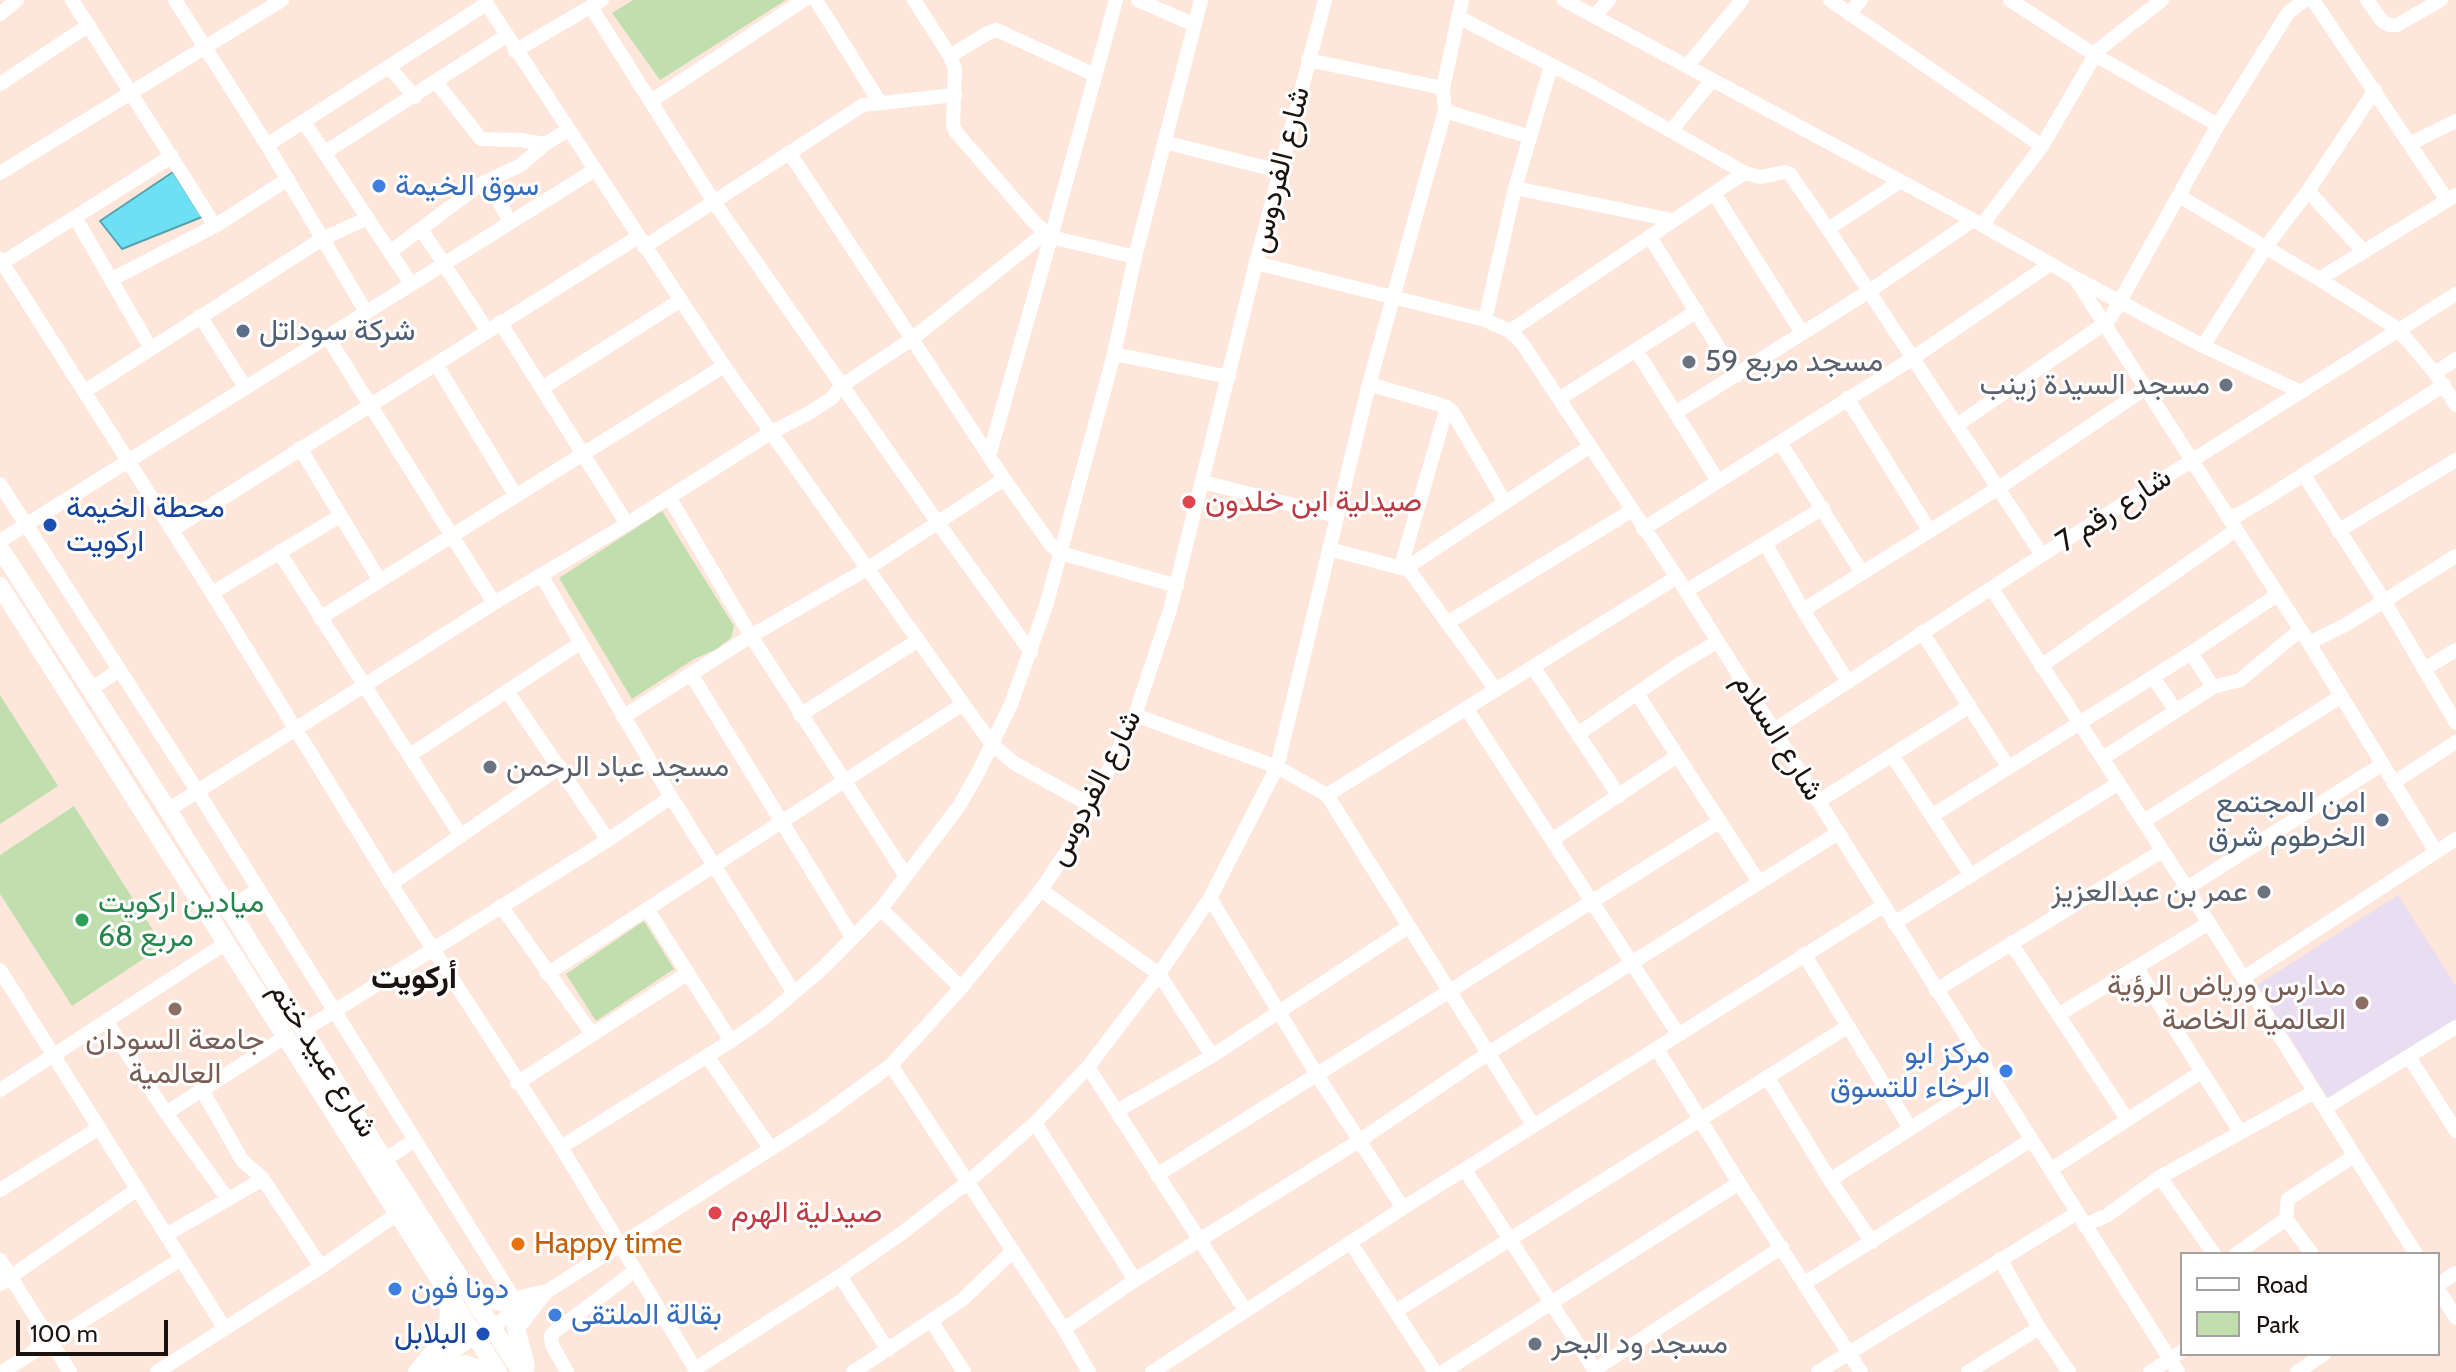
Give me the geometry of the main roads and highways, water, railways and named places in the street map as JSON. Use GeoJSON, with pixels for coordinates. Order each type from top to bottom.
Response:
{"type":"FeatureCollection","features":[{"type":"Feature","properties":{"kind":"main road","name":"شارع عبيد ختم"},"geometry":{"type":"LineString","coordinates":[[0,548],[168,810],[384,1160],[521,1372]]}},
{"type":"Feature","properties":{"kind":"main road","name":"شارع عبيد ختم"},"geometry":{"type":"LineString","coordinates":[[0,586],[498,1372]]}},
{"type":"Feature","properties":{"kind":"main road"},"geometry":{"type":"LineString","coordinates":[[462,1280],[488,1298],[505,1303],[542,1294],[516,1328],[528,1372]]}},
{"type":"Feature","properties":{"kind":"main road"},"geometry":{"type":"LineString","coordinates":[[419,1372],[447,1335],[449,1311],[444,1290]]}},
{"type":"Feature","properties":{"kind":"main road"},"geometry":{"type":"LineString","coordinates":[[429,1372],[465,1364],[486,1372]]}},
{"type":"Feature","properties":{"kind":"water"},"geometry":{"type":"Polygon","coordinates":[[[173,172],[202,217],[122,249],[100,221],[173,172]]]}},
{"type":"Feature","properties":{"kind":"place","name":"سوق الخيمة"},"geometry":{"type":"Point","coordinates":[379,186]}},
{"type":"Feature","properties":{"kind":"place","name":"شركة سوداتل"},"geometry":{"type":"Point","coordinates":[243,331]}},
{"type":"Feature","properties":{"kind":"place","name":"مسجد مربع 59"},"geometry":{"type":"Point","coordinates":[1689,362]}},
{"type":"Feature","properties":{"kind":"place","name":"مسجد السيدة زينب"},"geometry":{"type":"Point","coordinates":[2226,385]}},
{"type":"Feature","properties":{"kind":"place","name":"صيدلية ابن خلدون"},"geometry":{"type":"Point","coordinates":[1189,502]}},
{"type":"Feature","properties":{"kind":"place","name":"محطة الخيمة اركويت"},"geometry":{"type":"Point","coordinates":[50,525]}},
{"type":"Feature","properties":{"kind":"place","name":"مسجد عباد الرحمن"},"geometry":{"type":"Point","coordinates":[490,767]}},
{"type":"Feature","properties":{"kind":"place","name":"امن المجتمع الخرطوم شرق"},"geometry":{"type":"Point","coordinates":[2382,820]}},
{"type":"Feature","properties":{"kind":"place","name":"عمر بن عبدالعزيز"},"geometry":{"type":"Point","coordinates":[2264,892]}},
{"type":"Feature","properties":{"kind":"place","name":"ميادين اركويت مربع 68"},"geometry":{"type":"Point","coordinates":[82,920]}},
{"type":"Feature","properties":{"kind":"place","name":"مدارس ورياض الرؤية العالمية الخاصة"},"geometry":{"type":"Point","coordinates":[2362,1003]}},
{"type":"Feature","properties":{"kind":"place","name":"جامعة السودان العالمية"},"geometry":{"type":"Point","coordinates":[175,1009]}},
{"type":"Feature","properties":{"kind":"place","name":"مركز ابو الرخاء للتسوق"},"geometry":{"type":"Point","coordinates":[2006,1071]}},
{"type":"Feature","properties":{"kind":"place","name":"صيدلية الهرم"},"geometry":{"type":"Point","coordinates":[715,1213]}},
{"type":"Feature","properties":{"kind":"place","name":"Happy time"},"geometry":{"type":"Point","coordinates":[518,1244]}},
{"type":"Feature","properties":{"kind":"place","name":"دونا فون"},"geometry":{"type":"Point","coordinates":[395,1289]}},
{"type":"Feature","properties":{"kind":"place","name":"بقالة الملتقى"},"geometry":{"type":"Point","coordinates":[555,1315]}},
{"type":"Feature","properties":{"kind":"place","name":"البلابل"},"geometry":{"type":"Point","coordinates":[483,1334]}},
{"type":"Feature","properties":{"kind":"place","name":"مسجد ود البحر"},"geometry":{"type":"Point","coordinates":[1535,1344]}},
{"type":"Feature","properties":{"kind":"district","name":"أركويت"},"geometry":{"type":"Point","coordinates":[414,979]}}]}
